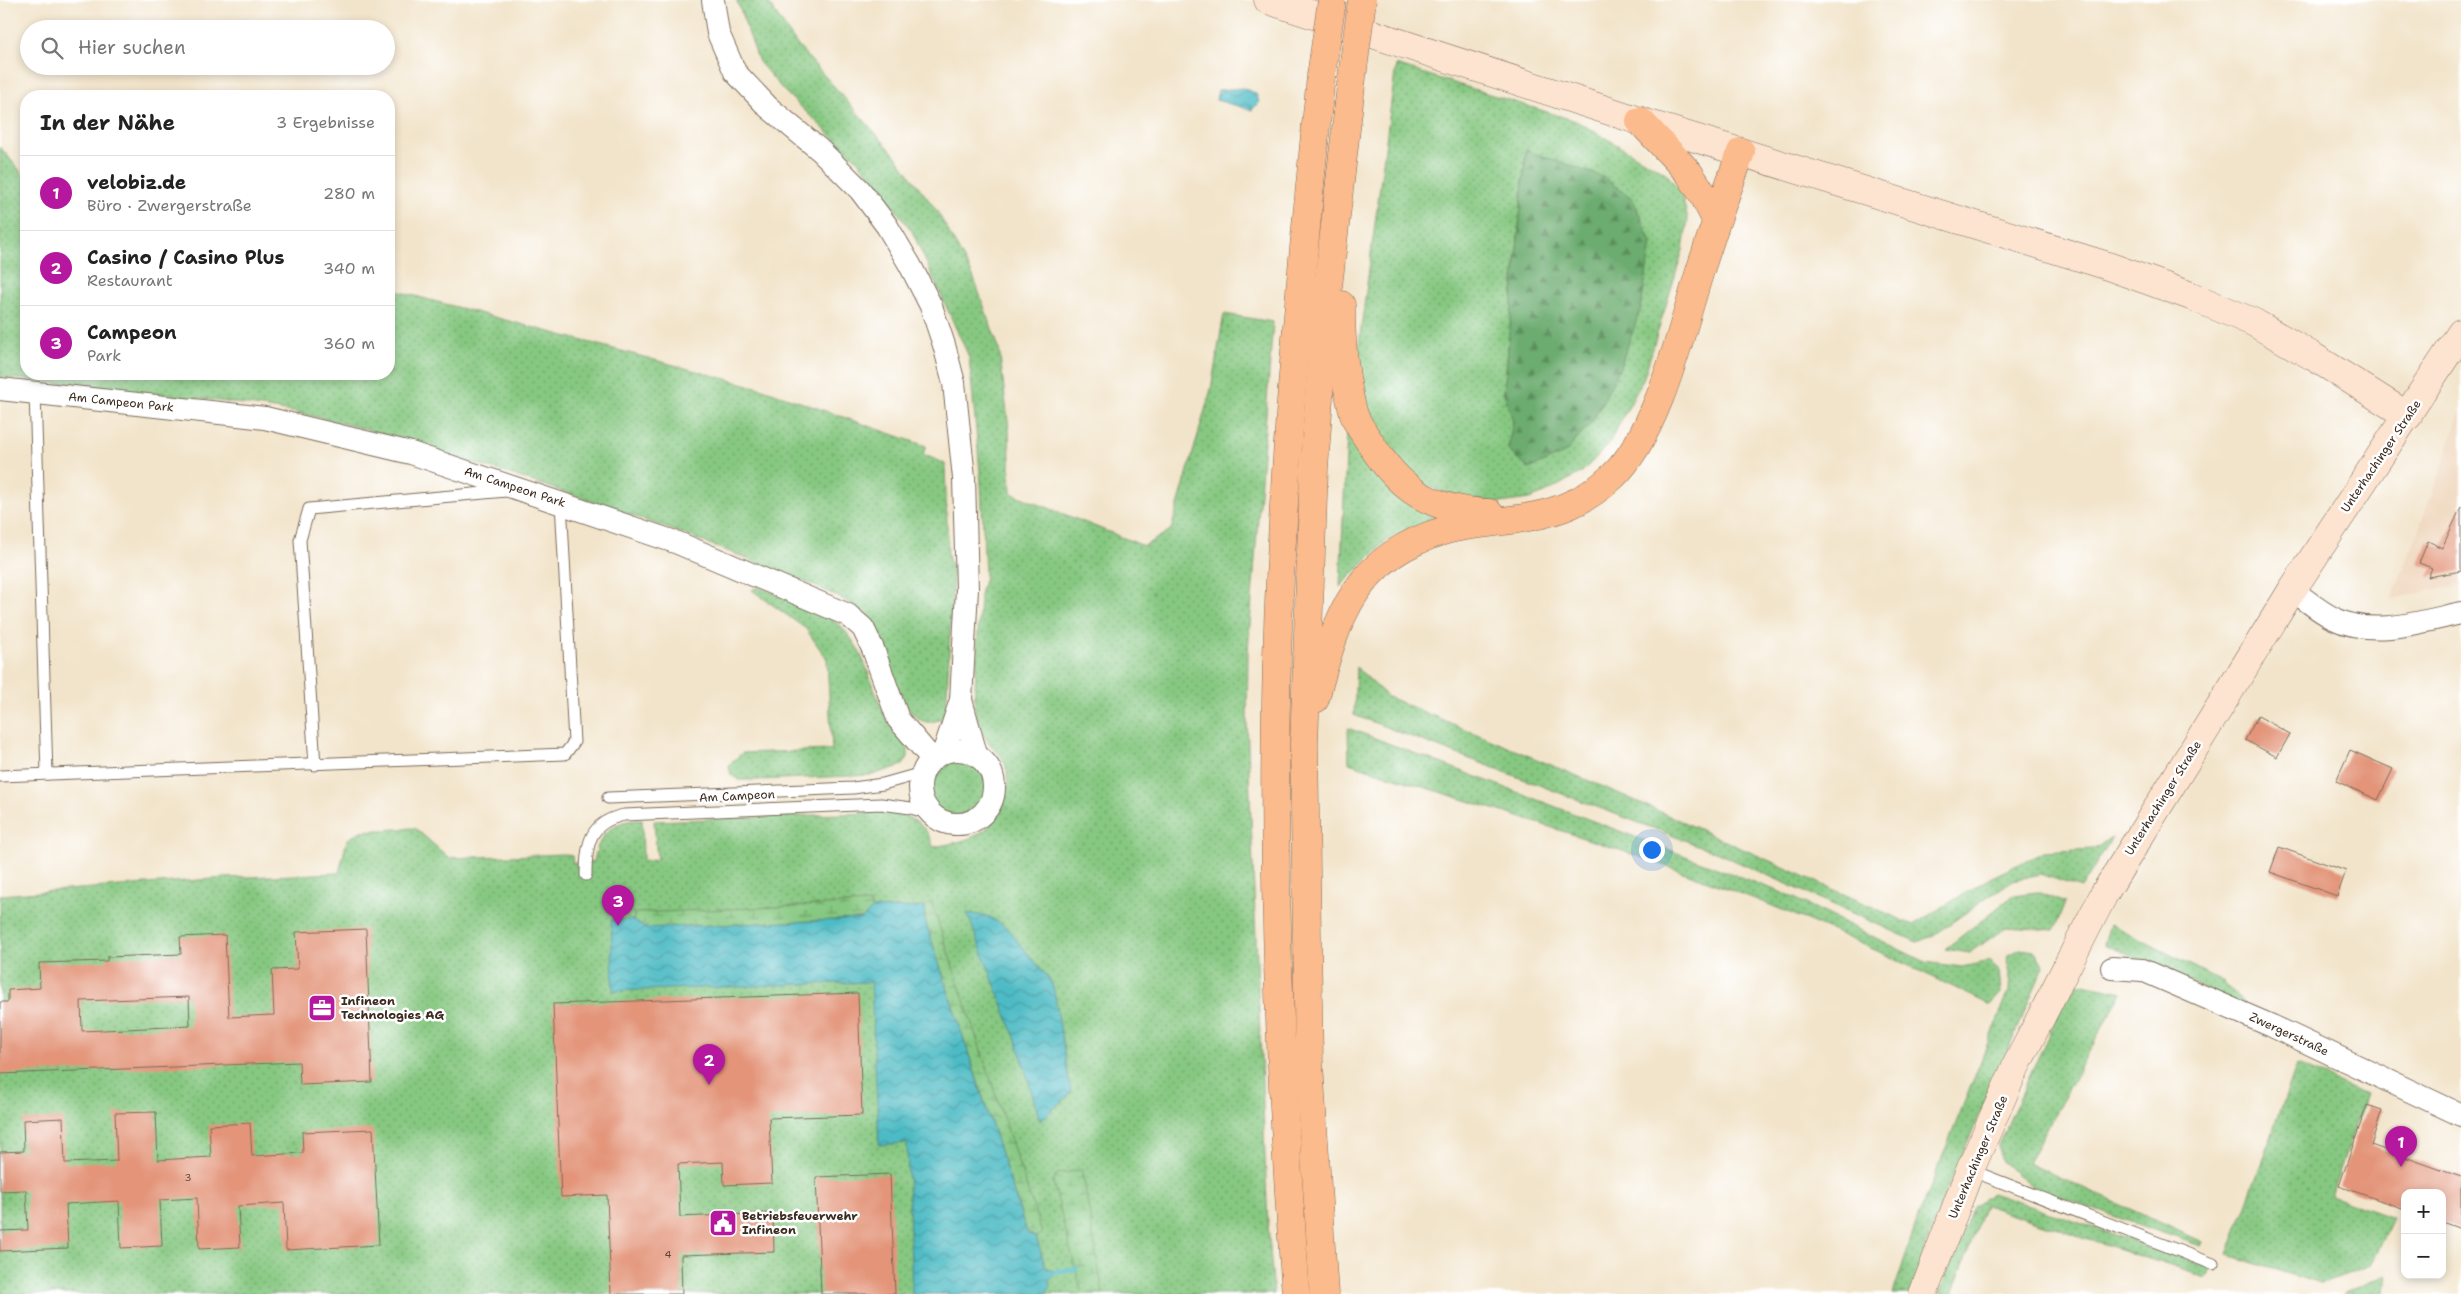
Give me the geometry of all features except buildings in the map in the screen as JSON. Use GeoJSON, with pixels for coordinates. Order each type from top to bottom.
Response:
{"type":"FeatureCollection","features":[{"type":"Feature","properties":{"kind":"highway"},"geometry":{"type":"LineString","coordinates":[[1296,1294],[1282,1061],[1277,920],[1277,660],[1286,468],[1298,312],[1321,76],[1332,0]]}},
{"type":"Feature","properties":{"kind":"highway"},"geometry":{"type":"LineString","coordinates":[[1324,1294],[1309,1064],[1304,744],[1314,673],[1316,449],[1325,313],[1350,85],[1362,0]]}},
{"type":"Feature","properties":{"kind":"highway"},"geometry":{"type":"LineString","coordinates":[[1640,121],[1689,174],[1704,196],[1716,220]]}},
{"type":"Feature","properties":{"kind":"highway"},"geometry":{"type":"LineString","coordinates":[[1314,673],[1342,614],[1357,588],[1373,568],[1395,551],[1420,538],[1449,529],[1543,516],[1592,493],[1614,475],[1639,442],[1665,384],[1716,220],[1741,152]]}},
{"type":"Feature","properties":{"kind":"highway"},"geometry":{"type":"LineString","coordinates":[[1342,164],[1341,323],[1344,369],[1354,417],[1379,457],[1413,494],[1460,512],[1543,516]]}},
{"type":"Feature","properties":{"kind":"main road"},"geometry":{"type":"LineString","coordinates":[[1268,0],[1640,121],[2104,265],[2191,296],[2253,322],[2314,357],[2408,416]]}},
{"type":"Feature","properties":{"kind":"main road","name":"Unterhachinger Straße"},"geometry":{"type":"LineString","coordinates":[[1923,1294],[1970,1170],[2016,1066],[2104,894],[2292,590],[2461,333]]}},
{"type":"Feature","properties":{"kind":"street"},"geometry":{"type":"LineString","coordinates":[[713,0],[718,33],[735,72],[768,108],[821,151],[860,190],[887,226],[931,306],[954,383],[964,478],[967,589],[961,700],[976,754]]}},
{"type":"Feature","properties":{"kind":"street","name":"Am Campeon Park"},"geometry":{"type":"LineString","coordinates":[[0,390],[265,418],[411,453],[562,502],[678,543],[848,615],[863,628],[873,649],[898,719],[932,761]]}},
{"type":"Feature","properties":{"kind":"street"},"geometry":{"type":"LineString","coordinates":[[2292,590],[2333,618],[2351,625],[2369,628],[2396,627],[2461,613]]}},
{"type":"Feature","properties":{"kind":"street"},"geometry":{"type":"LineString","coordinates":[[932,761],[960,749],[976,754],[986,762],[994,778],[994,796],[989,808],[975,820],[958,825],[943,822],[931,814],[922,802],[919,787],[932,761],[951,725],[961,700]]}},
{"type":"Feature","properties":{"kind":"street"},"geometry":{"type":"LineString","coordinates":[[898,719],[918,731],[930,735],[941,732],[951,725]]}},
{"type":"Feature","properties":{"kind":"street","name":"Zwergerstraße"},"geometry":{"type":"LineString","coordinates":[[2112,968],[2142,970],[2272,1026],[2461,1115]]}},
{"type":"Feature","properties":{"kind":"lane"},"geometry":{"type":"LineString","coordinates":[[35,393],[47,774]]}},
{"type":"Feature","properties":{"kind":"lane"},"geometry":{"type":"LineString","coordinates":[[315,765],[300,540],[309,509],[523,489]]}},
{"type":"Feature","properties":{"kind":"lane"},"geometry":{"type":"LineString","coordinates":[[0,776],[565,754],[574,742],[562,502]]}},
{"type":"Feature","properties":{"kind":"lane","name":"Am Campeon"},"geometry":{"type":"LineString","coordinates":[[608,798],[853,788],[882,784],[932,761]]}},
{"type":"Feature","properties":{"kind":"lane","name":"Am Campeon"},"geometry":{"type":"LineString","coordinates":[[586,875],[587,847],[593,832],[602,822],[624,815],[881,804],[911,808],[931,814]]}},
{"type":"Feature","properties":{"kind":"lane"},"geometry":{"type":"LineString","coordinates":[[1970,1170],[2213,1264]]}},
{"type":"Feature","properties":{"kind":"shaded area"},"geometry":{"type":"Polygon","coordinates":[[[2461,409],[2461,584],[2392,599],[2438,478],[2461,409]]]}},
{"type":"Feature","properties":{"kind":"green space"},"geometry":{"type":"Polygon","coordinates":[[[768,0],[798,46],[895,155],[937,211],[973,276],[999,348],[1009,429],[1011,493],[1144,546],[1171,530],[1211,389],[1224,314],[1273,322],[1248,651],[1247,723],[1268,1226],[1274,1294],[0,1294],[0,895],[226,878],[339,873],[347,840],[361,831],[415,828],[449,858],[565,854],[572,856],[573,863],[594,862],[603,836],[615,825],[632,820],[642,820],[643,861],[657,860],[654,821],[894,812],[924,828],[933,847],[976,836],[992,823],[998,814],[1006,794],[1007,778],[1005,764],[984,735],[974,707],[980,594],[985,577],[981,482],[969,357],[912,231],[859,162],[784,91],[759,62],[737,1],[768,0]]]}},
{"type":"Feature","properties":{"kind":"green space"},"geometry":{"type":"Polygon","coordinates":[[[1396,65],[1576,121],[1666,173],[1681,193],[1688,219],[1683,250],[1643,380],[1608,445],[1582,472],[1545,493],[1529,499],[1500,503],[1459,498],[1426,486],[1402,465],[1382,442],[1369,414],[1360,384],[1357,359],[1396,65]],[[1526,150],[1504,393],[1513,421],[1508,450],[1529,469],[1526,150]]]}},
{"type":"Feature","properties":{"kind":"green space"},"geometry":{"type":"Polygon","coordinates":[[[0,147],[20,171],[20,379],[0,377],[0,147]]]}},
{"type":"Feature","properties":{"kind":"green space"},"geometry":{"type":"Polygon","coordinates":[[[1526,150],[1603,177],[1633,199],[1651,243],[1641,308],[1619,370],[1592,422],[1566,452],[1529,469],[1508,450],[1513,421],[1504,393],[1526,150]]]}},
{"type":"Feature","properties":{"kind":"green space"},"geometry":{"type":"Polygon","coordinates":[[[395,291],[760,388],[926,446],[923,454],[945,464],[948,555],[953,574],[946,714],[931,722],[919,719],[908,707],[899,689],[871,620],[862,612],[836,596],[789,575],[617,510],[369,430],[293,412],[134,391],[29,380],[395,380],[395,291]]]}},
{"type":"Feature","properties":{"kind":"green space"},"geometry":{"type":"Polygon","coordinates":[[[1347,433],[1369,465],[1403,497],[1443,518],[1385,542],[1340,587],[1347,433]]]}},
{"type":"Feature","properties":{"kind":"green space"},"geometry":{"type":"Polygon","coordinates":[[[758,587],[817,611],[838,624],[847,633],[863,660],[887,720],[908,747],[908,757],[903,765],[872,775],[739,780],[731,775],[729,765],[742,753],[832,750],[827,659],[806,629],[752,590],[758,587]]]}},
{"type":"Feature","properties":{"kind":"green space"},"geometry":{"type":"Polygon","coordinates":[[[1356,667],[1388,697],[1618,793],[1913,925],[1990,878],[2044,852],[2092,849],[2112,838],[2081,888],[2041,874],[2013,880],[1932,936],[1917,942],[1713,851],[1354,715],[1356,667]]]}},
{"type":"Feature","properties":{"kind":"green space"},"geometry":{"type":"Polygon","coordinates":[[[1348,728],[1788,895],[1925,962],[1962,967],[1990,961],[1999,970],[2001,993],[1990,1005],[1860,943],[1727,888],[1566,832],[1349,763],[1348,728]]]}},
{"type":"Feature","properties":{"kind":"green space"},"geometry":{"type":"Polygon","coordinates":[[[957,757],[974,762],[982,770],[987,787],[982,804],[974,812],[957,817],[940,812],[932,804],[927,787],[932,770],[940,762],[957,757]]]}},
{"type":"Feature","properties":{"kind":"green space"},"geometry":{"type":"Polygon","coordinates":[[[2037,892],[2065,903],[2054,930],[2006,927],[1970,953],[1945,949],[2014,895],[2037,892]]]}},
{"type":"Feature","properties":{"kind":"green space"},"geometry":{"type":"Polygon","coordinates":[[[931,901],[1042,1233],[1036,1237],[1027,1233],[925,920],[925,907],[931,901]]]}},
{"type":"Feature","properties":{"kind":"green space"},"geometry":{"type":"Polygon","coordinates":[[[870,903],[872,909],[862,919],[644,928],[633,920],[634,913],[870,903]]]}},
{"type":"Feature","properties":{"kind":"green space"},"geometry":{"type":"Polygon","coordinates":[[[2110,924],[2224,982],[2249,1009],[2104,944],[2110,924]]]}},
{"type":"Feature","properties":{"kind":"green space"},"geometry":{"type":"Polygon","coordinates":[[[2020,949],[2035,951],[2044,966],[1939,1208],[1910,1294],[1893,1294],[1919,1215],[2009,991],[2010,973],[2006,956],[2020,949]]]}},
{"type":"Feature","properties":{"kind":"green space"},"geometry":{"type":"Polygon","coordinates":[[[2073,982],[2122,992],[2028,1163],[2203,1242],[2201,1246],[2037,1190],[2002,1162],[1998,1145],[2073,982]]]}},
{"type":"Feature","properties":{"kind":"green space"},"geometry":{"type":"Polygon","coordinates":[[[2297,1065],[2366,1094],[2331,1196],[2393,1218],[2371,1265],[2321,1284],[2228,1255],[2297,1065]]]}},
{"type":"Feature","properties":{"kind":"green space"},"geometry":{"type":"Polygon","coordinates":[[[1082,1170],[1103,1294],[1082,1294],[1053,1182],[1057,1174],[1082,1170]]]}},
{"type":"Feature","properties":{"kind":"green space"},"geometry":{"type":"Polygon","coordinates":[[[1992,1193],[2211,1268],[2207,1278],[1985,1205],[1952,1294],[1939,1294],[1973,1206],[1992,1193]]]}},
{"type":"Feature","properties":{"kind":"green space"},"geometry":{"type":"Polygon","coordinates":[[[2386,1275],[2384,1294],[2343,1294],[2386,1275]]]}},
{"type":"Feature","properties":{"kind":"water"},"geometry":{"type":"Polygon","coordinates":[[[1242,88],[1256,93],[1259,102],[1252,110],[1216,100],[1218,90],[1242,88]]]}},
{"type":"Feature","properties":{"kind":"water"},"geometry":{"type":"Polygon","coordinates":[[[925,907],[925,920],[1027,1233],[1036,1237],[1046,1268],[1056,1272],[1049,1280],[1050,1287],[1046,1294],[912,1294],[907,1143],[879,1145],[871,982],[613,991],[611,920],[633,920],[644,928],[862,919],[872,909],[925,907]]]}},
{"type":"Feature","properties":{"kind":"water"},"geometry":{"type":"Polygon","coordinates":[[[967,913],[990,917],[1006,927],[1050,980],[1054,990],[1071,1093],[1040,1121],[1018,1045],[967,913]]]}},
{"type":"Feature","properties":{"kind":"waterway"},"geometry":{"type":"LineString","coordinates":[[1056,1272],[1076,1269]]}},
{"type":"Feature","properties":{"kind":"place","name":"Campeon"},"geometry":{"type":"Point","coordinates":[618,926]}},
{"type":"Feature","properties":{"kind":"place","name":"Infineon Technologies AG"},"geometry":{"type":"Point","coordinates":[322,1008]}},
{"type":"Feature","properties":{"kind":"place","name":"Casino / Casino Plus"},"geometry":{"type":"Point","coordinates":[709,1085]}},
{"type":"Feature","properties":{"kind":"place","name":"velobiz.de"},"geometry":{"type":"Point","coordinates":[2401,1167]}},
{"type":"Feature","properties":{"kind":"place","name":"Betriebsfeuerwehr Infineon"},"geometry":{"type":"Point","coordinates":[723,1223]}}]}
